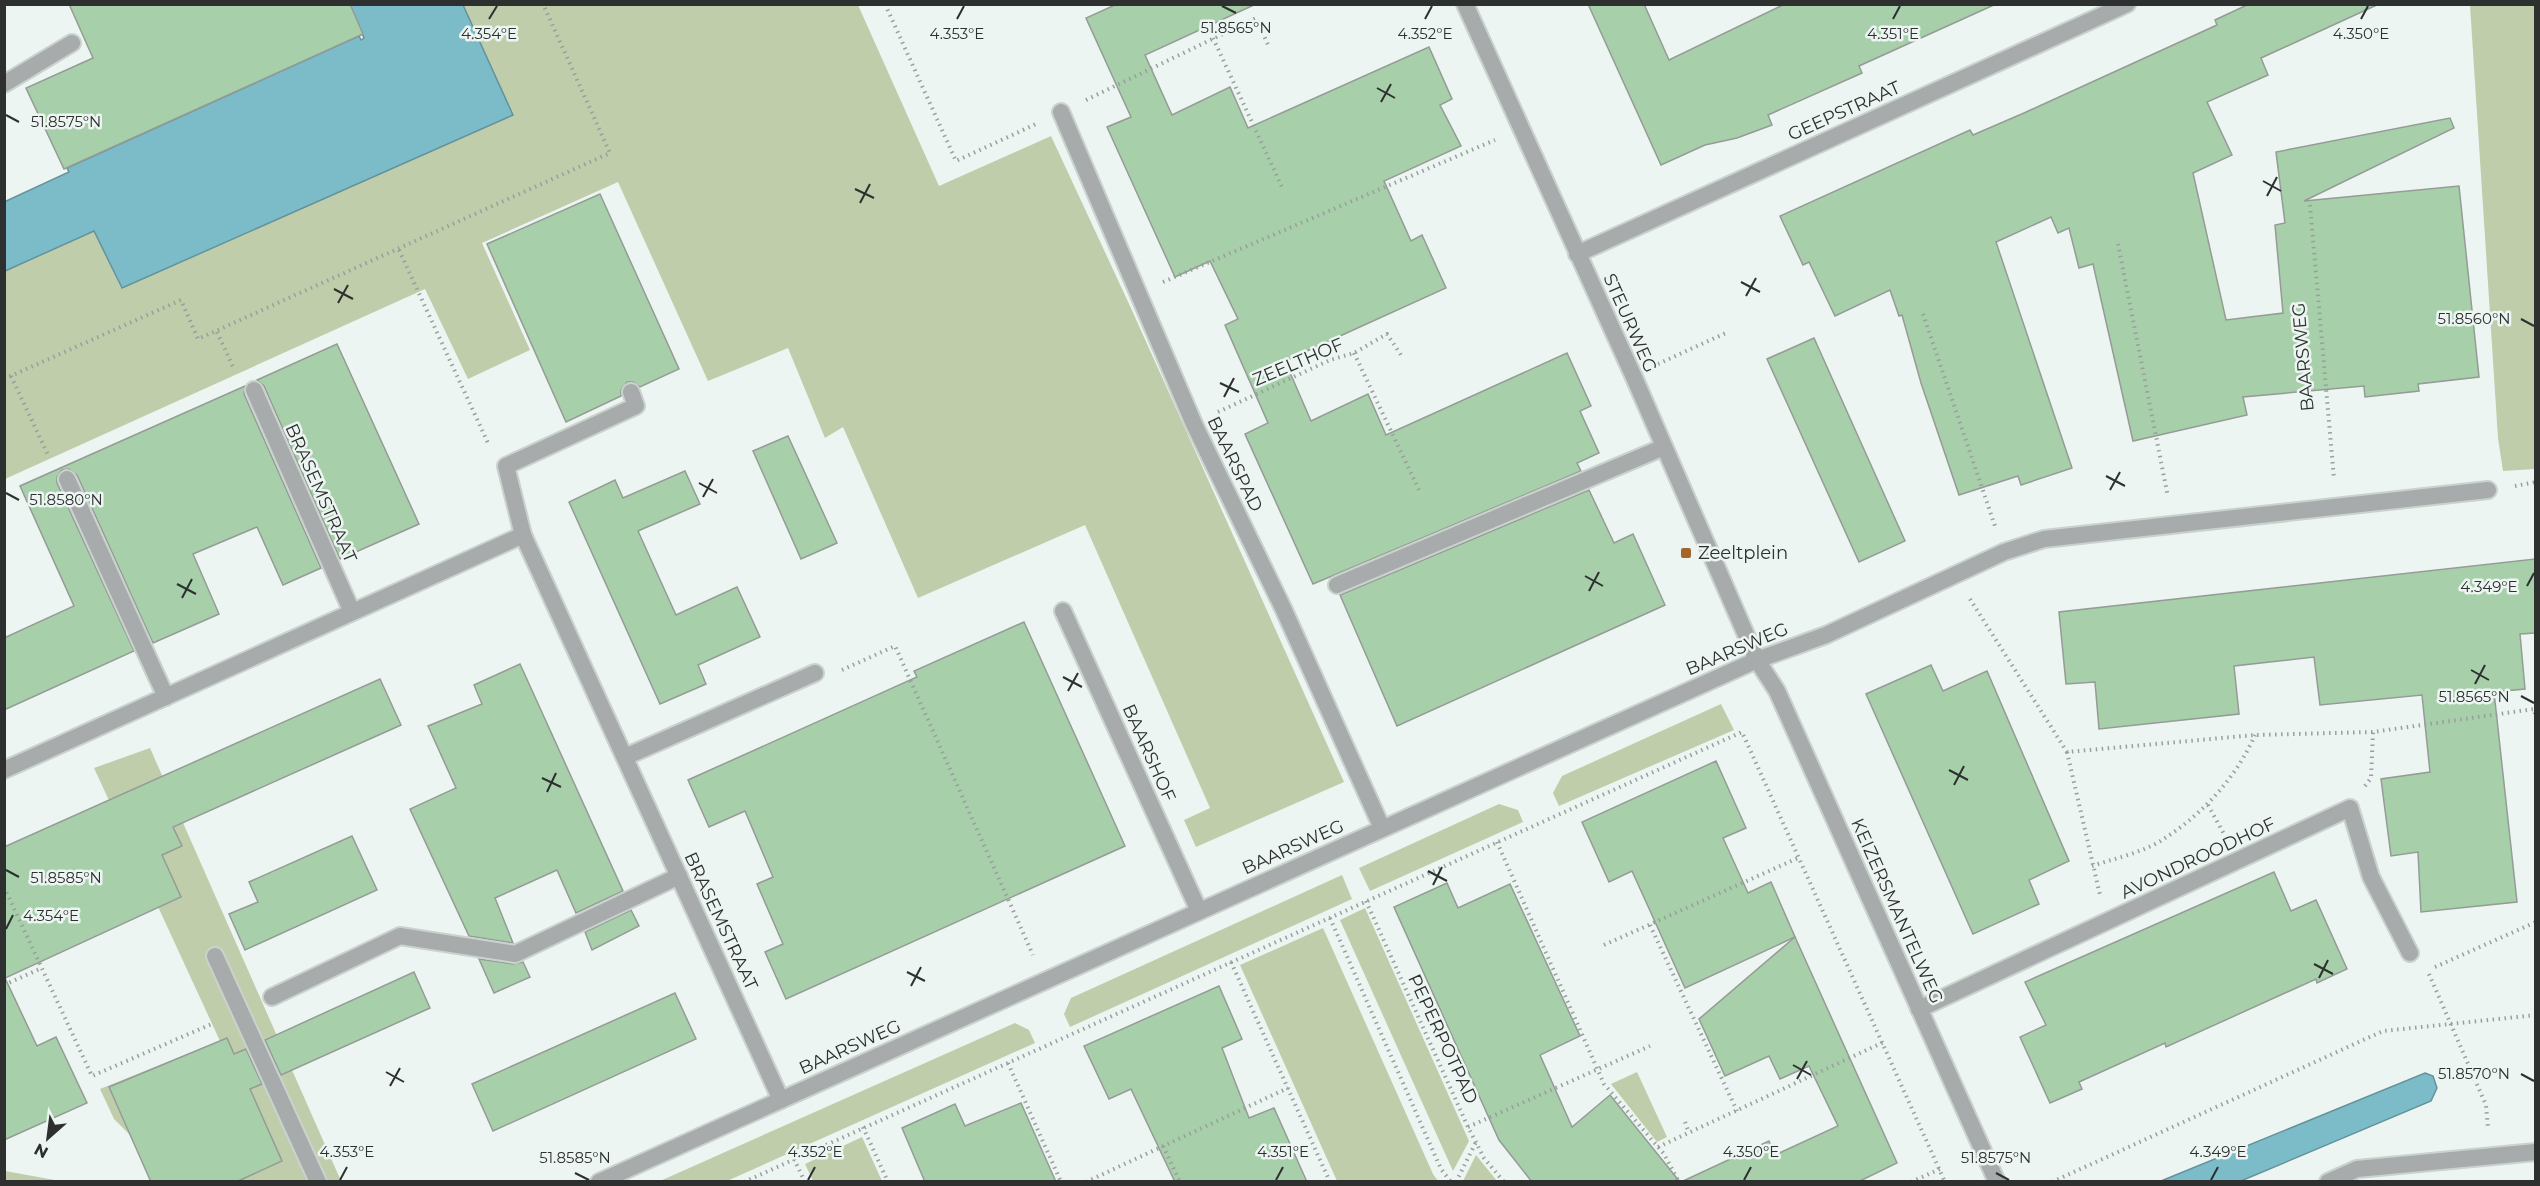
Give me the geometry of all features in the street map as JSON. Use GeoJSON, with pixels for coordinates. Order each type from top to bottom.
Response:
{"type":"FeatureCollection","features":[{"type":"Feature","properties":{"kind":"street","name":"STEURWEG"},"geometry":{"type":"LineString","coordinates":[[1465,4],[1633,375],[1757,660]]}},
{"type":"Feature","properties":{"kind":"street","name":"GEEPSTRAAT"},"geometry":{"type":"LineString","coordinates":[[1577,254],[2127,4]]}},
{"type":"Feature","properties":{"kind":"street"},"geometry":{"type":"LineString","coordinates":[[4,84],[72,43]]}},
{"type":"Feature","properties":{"kind":"street","name":"BAARSPAD"},"geometry":{"type":"LineString","coordinates":[[1061,112],[1194,424],[1283,608],[1382,828]]}},
{"type":"Feature","properties":{"kind":"street","name":"BRASEMSTRAAT"},"geometry":{"type":"LineString","coordinates":[[254,390],[352,612]]}},
{"type":"Feature","properties":{"kind":"street"},"geometry":{"type":"LineString","coordinates":[[506,466],[636,406],[631,392]]}},
{"type":"Feature","properties":{"kind":"street"},"geometry":{"type":"LineString","coordinates":[[1337,585],[1664,447]]}},
{"type":"Feature","properties":{"kind":"street","name":"BRASEMSTRAAT"},"geometry":{"type":"LineString","coordinates":[[506,466],[523,535],[781,1100]]}},
{"type":"Feature","properties":{"kind":"street"},"geometry":{"type":"LineString","coordinates":[[67,479],[166,697]]}},
{"type":"Feature","properties":{"kind":"street","name":"BAARSWEG"},"geometry":{"type":"LineString","coordinates":[[600,1182],[1757,660],[1826,635],[2004,552],[2043,539],[2488,490]]}},
{"type":"Feature","properties":{"kind":"street"},"geometry":{"type":"LineString","coordinates":[[4,770],[523,535]]}},
{"type":"Feature","properties":{"kind":"street","name":"BAARSHOF"},"geometry":{"type":"LineString","coordinates":[[1064,610],[1199,911]]}},
{"type":"Feature","properties":{"kind":"street","name":"KEIZERSMANTELWEG"},"geometry":{"type":"LineString","coordinates":[[1757,660],[1777,692],[1997,1182]]}},
{"type":"Feature","properties":{"kind":"street"},"geometry":{"type":"LineString","coordinates":[[625,758],[815,674]]}},
{"type":"Feature","properties":{"kind":"street"},"geometry":{"type":"LineString","coordinates":[[2350,808],[2371,877],[2410,953]]}},
{"type":"Feature","properties":{"kind":"street","name":"AVONDROODHOF"},"geometry":{"type":"LineString","coordinates":[[1919,1009],[2350,808]]}},
{"type":"Feature","properties":{"kind":"street"},"geometry":{"type":"LineString","coordinates":[[272,997],[400,936],[515,954],[679,876]]}},
{"type":"Feature","properties":{"kind":"street"},"geometry":{"type":"LineString","coordinates":[[215,956],[318,1182]]}},
{"type":"Feature","properties":{"kind":"street"},"geometry":{"type":"LineString","coordinates":[[2328,1182],[2357,1169],[2535,1152]]}},
{"type":"Feature","properties":{"kind":"path"},"geometry":{"type":"LineString","coordinates":[[4,379],[182,300],[198,339],[217,332],[610,153],[543,4]]}},
{"type":"Feature","properties":{"kind":"path"},"geometry":{"type":"LineString","coordinates":[[1213,38],[1282,187]]}},
{"type":"Feature","properties":{"kind":"path"},"geometry":{"type":"LineString","coordinates":[[1138,293],[1521,129]]}},
{"type":"Feature","properties":{"kind":"path","name":"BAARSWEG"},"geometry":{"type":"LineString","coordinates":[[2310,205],[2336,507]]}},
{"type":"Feature","properties":{"kind":"path"},"geometry":{"type":"LineString","coordinates":[[2118,244],[2174,525]]}},
{"type":"Feature","properties":{"kind":"path"},"geometry":{"type":"LineString","coordinates":[[399,250],[485,439],[506,466]]}},
{"type":"Feature","properties":{"kind":"path"},"geometry":{"type":"LineString","coordinates":[[1923,314],[2004,552]]}},
{"type":"Feature","properties":{"kind":"path"},"geometry":{"type":"LineString","coordinates":[[217,332],[242,386],[254,390]]}},
{"type":"Feature","properties":{"kind":"path"},"geometry":{"type":"LineString","coordinates":[[1633,375],[1728,332]]}},
{"type":"Feature","properties":{"kind":"path","name":"ZEELTHOF"},"geometry":{"type":"LineString","coordinates":[[1194,424],[1330,360],[1354,353],[1387,334],[1401,355]]}},
{"type":"Feature","properties":{"kind":"path"},"geometry":{"type":"LineString","coordinates":[[1354,353],[1419,490]]}},
{"type":"Feature","properties":{"kind":"path"},"geometry":{"type":"LineString","coordinates":[[11,376],[55,468],[67,479]]}},
{"type":"Feature","properties":{"kind":"path"},"geometry":{"type":"LineString","coordinates":[[1955,576],[2067,752],[2106,922]]}},
{"type":"Feature","properties":{"kind":"path"},"geometry":{"type":"LineString","coordinates":[[815,674],[824,679],[895,646],[1045,981]]}},
{"type":"Feature","properties":{"kind":"path"},"geometry":{"type":"LineString","coordinates":[[2067,752],[2254,735],[2373,732],[2534,709],[2535,719]]}},
{"type":"Feature","properties":{"kind":"path"},"geometry":{"type":"LineString","coordinates":[[744,1182],[1742,732],[1884,1042],[1945,1182]]}},
{"type":"Feature","properties":{"kind":"path"},"geometry":{"type":"LineString","coordinates":[[2350,808],[2371,778],[2373,732]]}},
{"type":"Feature","properties":{"kind":"path"},"geometry":{"type":"LineString","coordinates":[[2092,866],[2160,842],[2208,805],[2247,753],[2254,735]]}},
{"type":"Feature","properties":{"kind":"path"},"geometry":{"type":"LineString","coordinates":[[1497,842],[1604,1084],[1664,1154],[1679,1182]]}},
{"type":"Feature","properties":{"kind":"path"},"geometry":{"type":"LineString","coordinates":[[1604,945],[1798,858]]}},
{"type":"Feature","properties":{"kind":"path"},"geometry":{"type":"LineString","coordinates":[[4,887],[92,1076],[240,1012]]}},
{"type":"Feature","properties":{"kind":"path","name":"PEPERPOTPAD"},"geometry":{"type":"LineString","coordinates":[[1366,902],[1468,1127],[1484,1158],[1504,1182]]}},
{"type":"Feature","properties":{"kind":"path"},"geometry":{"type":"LineString","coordinates":[[1330,918],[1441,1169],[1451,1182]]}},
{"type":"Feature","properties":{"kind":"path"},"geometry":{"type":"LineString","coordinates":[[2482,1157],[2489,1136],[2486,1106],[2427,971],[2535,922]]}},
{"type":"Feature","properties":{"kind":"path"},"geometry":{"type":"LineString","coordinates":[[1650,924],[1737,1111]]}},
{"type":"Feature","properties":{"kind":"path"},"geometry":{"type":"LineString","coordinates":[[1231,962],[1330,1182]]}},
{"type":"Feature","properties":{"kind":"path"},"geometry":{"type":"LineString","coordinates":[[4,985],[42,968]]}},
{"type":"Feature","properties":{"kind":"path"},"geometry":{"type":"LineString","coordinates":[[2052,1182],[2384,1031],[2535,1015]]}},
{"type":"Feature","properties":{"kind":"path"},"geometry":{"type":"LineString","coordinates":[[1658,1148],[1884,1042]]}},
{"type":"Feature","properties":{"kind":"path"},"geometry":{"type":"LineString","coordinates":[[1468,1127],[1650,1046]]}},
{"type":"Feature","properties":{"kind":"path"},"geometry":{"type":"LineString","coordinates":[[1008,1063],[1061,1182]]}},
{"type":"Feature","properties":{"kind":"path"},"geometry":{"type":"LineString","coordinates":[[1086,1182],[1288,1088]]}},
{"type":"Feature","properties":{"kind":"path"},"geometry":{"type":"LineString","coordinates":[[1684,1122],[1689,1133]]}},
{"type":"Feature","properties":{"kind":"path"},"geometry":{"type":"LineString","coordinates":[[863,1127],[888,1182]]}},
{"type":"Feature","properties":{"kind":"path"},"geometry":{"type":"LineString","coordinates":[[1456,1182],[1476,1142]]}},
{"type":"Feature","properties":{"kind":"path"},"geometry":{"type":"LineString","coordinates":[[1163,1146],[1180,1182]]}},
{"type":"Feature","properties":{"kind":"path"},"geometry":{"type":"LineString","coordinates":[[794,1159],[805,1182]]}},
{"type":"Feature","properties":{"kind":"path"},"geometry":{"type":"LineString","coordinates":[[1911,1182],[1940,1169]]}},
{"type":"Feature","properties":{"kind":"green space"},"geometry":{"type":"Polygon","coordinates":[[[463,5],[858,5],[939,186],[1051,136],[1344,782],[1196,847],[1184,820],[1210,808],[1085,525],[918,598],[843,427],[825,438],[788,348],[708,381],[618,182],[482,243],[530,350],[468,379],[425,289],[5,479],[4,271],[94,231],[121,288],[513,115],[463,5]]]}},
{"type":"Feature","properties":{"kind":"green space"},"geometry":{"type":"Polygon","coordinates":[[[2470,5],[2535,5],[2535,469],[2503,471],[2498,438],[2470,5]]]}},
{"type":"Feature","properties":{"kind":"green space"},"geometry":{"type":"Polygon","coordinates":[[[1721,704],[1734,730],[1559,806],[1553,793],[1562,776],[1721,704]]]}},
{"type":"Feature","properties":{"kind":"green space"},"geometry":{"type":"Polygon","coordinates":[[[150,748],[341,1181],[176,1181],[114,1119],[100,1089],[220,1041],[94,768],[150,748]]]}},
{"type":"Feature","properties":{"kind":"green space"},"geometry":{"type":"Polygon","coordinates":[[[1499,804],[1518,810],[1523,822],[1370,891],[1359,868],[1499,804]]]}},
{"type":"Feature","properties":{"kind":"green space"},"geometry":{"type":"Polygon","coordinates":[[[1342,875],[1352,899],[1070,1027],[1064,1014],[1071,998],[1342,875]]]}},
{"type":"Feature","properties":{"kind":"green space"},"geometry":{"type":"Polygon","coordinates":[[[1365,908],[1469,1141],[1453,1171],[1340,920],[1365,908]]]}},
{"type":"Feature","properties":{"kind":"green space"},"geometry":{"type":"Polygon","coordinates":[[[1323,928],[1438,1181],[1337,1181],[1240,965],[1323,928]]]}},
{"type":"Feature","properties":{"kind":"green space"},"geometry":{"type":"Polygon","coordinates":[[[1015,1023],[1029,1030],[1035,1043],[727,1181],[660,1181],[1015,1023]]]}},
{"type":"Feature","properties":{"kind":"green space"},"geometry":{"type":"Polygon","coordinates":[[[1637,1072],[1667,1137],[1657,1142],[1611,1084],[1637,1072]]]}},
{"type":"Feature","properties":{"kind":"green space"},"geometry":{"type":"Polygon","coordinates":[[[862,1137],[882,1181],[813,1181],[805,1164],[862,1137]]]}},
{"type":"Feature","properties":{"kind":"green space"},"geometry":{"type":"Polygon","coordinates":[[[1476,1155],[1497,1181],[1463,1181],[1476,1155]]]}},
{"type":"Feature","properties":{"kind":"green space"},"geometry":{"type":"Polygon","coordinates":[[[5,1171],[60,1181],[5,1181],[5,1171]]]}},
{"type":"Feature","properties":{"kind":"water"},"geometry":{"type":"Polygon","coordinates":[[[350,5],[463,5],[513,115],[122,288],[94,231],[5,271],[4,202],[69,172],[67,168],[359,36],[361,40],[364,38],[350,5]]]}},
{"type":"Feature","properties":{"kind":"water"},"geometry":{"type":"Polygon","coordinates":[[[2425,1073],[2433,1076],[2437,1088],[2431,1101],[2241,1181],[2161,1181],[2425,1073]]]}},
{"type":"Feature","properties":{"kind":"building"},"geometry":{"type":"Polygon","coordinates":[[[69,4],[350,4],[363,34],[64,169],[26,88],[93,58],[69,4]]]}},
{"type":"Feature","properties":{"kind":"building"},"geometry":{"type":"Polygon","coordinates":[[[1117,4],[1256,4],[1145,55],[1172,115],[1230,87],[1248,128],[1429,47],[1452,99],[1440,105],[1461,146],[1384,181],[1411,241],[1422,235],[1446,288],[1285,361],[1311,421],[1368,394],[1386,435],[1567,353],[1591,406],[1580,411],[1599,453],[1577,463],[1581,471],[1313,584],[1245,434],[1268,423],[1225,325],[1238,319],[1210,261],[1175,277],[1107,127],[1131,117],[1086,18],[1117,4]]]}},
{"type":"Feature","properties":{"kind":"building"},"geometry":{"type":"Polygon","coordinates":[[[1588,4],[1644,4],[1669,60],[1785,4],[1996,4],[1859,66],[1862,73],[1768,115],[1772,125],[1737,138],[1705,145],[1661,165],[1588,4]]]}},
{"type":"Feature","properties":{"kind":"building"},"geometry":{"type":"Polygon","coordinates":[[[2249,4],[2379,4],[2261,58],[2268,75],[2207,102],[2232,155],[2193,173],[2226,320],[2283,313],[2275,225],[2285,223],[2276,152],[2450,118],[2454,128],[2304,201],[2459,186],[2479,377],[2418,384],[2419,391],[2365,397],[2364,386],[2243,397],[2247,415],[2133,441],[2093,264],[2079,268],[2069,228],[2058,233],[2051,217],[1996,242],[2072,468],[2021,485],[2018,476],[1959,495],[1921,383],[1902,315],[1899,316],[1890,290],[1835,316],[1809,262],[1803,265],[1780,216],[1970,130],[1973,135],[2024,113],[2217,25],[2215,20],[2249,4]]]}},
{"type":"Feature","properties":{"kind":"building"},"geometry":{"type":"Polygon","coordinates":[[[600,194],[679,369],[640,387],[633,382],[627,382],[621,390],[621,396],[566,422],[487,244],[600,194]]]}},
{"type":"Feature","properties":{"kind":"building"},"geometry":{"type":"Polygon","coordinates":[[[1814,338],[1905,541],[1859,562],[1767,359],[1814,338]]]}},
{"type":"Feature","properties":{"kind":"building"},"geometry":{"type":"Polygon","coordinates":[[[337,344],[419,524],[340,559],[264,386],[257,380],[337,344]]]}},
{"type":"Feature","properties":{"kind":"building"},"geometry":{"type":"Polygon","coordinates":[[[245,386],[244,394],[321,568],[283,585],[257,527],[193,554],[219,614],[153,643],[77,475],[69,469],[62,470],[57,477],[57,483],[134,651],[4,710],[4,638],[74,606],[20,486],[245,386]]]}},
{"type":"Feature","properties":{"kind":"building"},"geometry":{"type":"Polygon","coordinates":[[[788,436],[837,543],[801,559],[753,451],[788,436]]]}},
{"type":"Feature","properties":{"kind":"building"},"geometry":{"type":"Polygon","coordinates":[[[685,471],[700,504],[638,531],[661,582],[676,615],[737,587],[760,637],[698,665],[706,684],[660,704],[569,502],[615,480],[623,498],[685,471]]]}},
{"type":"Feature","properties":{"kind":"building"},"geometry":{"type":"Polygon","coordinates":[[[1589,490],[1614,543],[1633,534],[1665,605],[1397,726],[1340,595],[1589,490]]]}},
{"type":"Feature","properties":{"kind":"building"},"geometry":{"type":"Polygon","coordinates":[[[2535,559],[2535,633],[2520,634],[2525,689],[2494,692],[2517,902],[2421,912],[2418,852],[2391,856],[2381,779],[2430,772],[2422,695],[2320,705],[2314,657],[2234,666],[2239,714],[2099,729],[2095,682],[2066,684],[2059,612],[2535,559]]]}},
{"type":"Feature","properties":{"kind":"building"},"geometry":{"type":"Polygon","coordinates":[[[1024,622],[1125,846],[786,999],[765,952],[783,944],[757,884],[773,877],[745,811],[709,827],[688,780],[917,677],[914,671],[1024,622]]]}},
{"type":"Feature","properties":{"kind":"building"},"geometry":{"type":"Polygon","coordinates":[[[520,664],[623,891],[576,913],[557,870],[495,898],[513,943],[469,936],[410,809],[456,788],[428,726],[482,704],[474,685],[520,664]]]}},
{"type":"Feature","properties":{"kind":"building"},"geometry":{"type":"Polygon","coordinates":[[[1931,665],[1943,691],[1987,671],[2069,861],[2029,880],[2039,904],[1973,934],[1866,694],[1931,665]]]}},
{"type":"Feature","properties":{"kind":"building"},"geometry":{"type":"Polygon","coordinates":[[[380,679],[401,725],[173,827],[182,846],[162,855],[181,897],[5,978],[37,1046],[56,1037],[87,1103],[4,1140],[4,847],[380,679]]]}},
{"type":"Feature","properties":{"kind":"building"},"geometry":{"type":"Polygon","coordinates":[[[1716,761],[1746,828],[1723,838],[1748,893],[1771,882],[1795,937],[1685,988],[1632,871],[1609,882],[1582,822],[1716,761]]]}},
{"type":"Feature","properties":{"kind":"building"},"geometry":{"type":"Polygon","coordinates":[[[352,836],[377,890],[245,950],[229,914],[258,902],[249,882],[352,836]]]}},
{"type":"Feature","properties":{"kind":"building"},"geometry":{"type":"Polygon","coordinates":[[[2274,872],[2291,911],[2316,900],[2347,969],[2317,983],[2316,979],[2166,1047],[2165,1043],[2079,1082],[2082,1089],[2050,1103],[2020,1037],[2046,1025],[2025,982],[2274,872]]]}},
{"type":"Feature","properties":{"kind":"building"},"geometry":{"type":"Polygon","coordinates":[[[1447,883],[1458,908],[1510,884],[1580,1036],[1540,1055],[1572,1127],[1610,1095],[1680,1182],[1532,1182],[1499,1140],[1394,907],[1447,883]]]}},
{"type":"Feature","properties":{"kind":"building"},"geometry":{"type":"Polygon","coordinates":[[[631,910],[639,926],[592,950],[585,932],[631,910]]]}},
{"type":"Feature","properties":{"kind":"building"},"geometry":{"type":"Polygon","coordinates":[[[1795,937],[1897,1163],[1858,1182],[1681,1182],[1769,1141],[1775,1155],[1838,1126],[1809,1066],[1780,1079],[1769,1056],[1725,1076],[1699,1019],[1795,937]]]}},
{"type":"Feature","properties":{"kind":"building"},"geometry":{"type":"Polygon","coordinates":[[[479,959],[513,964],[523,962],[530,977],[494,993],[479,959]]]}},
{"type":"Feature","properties":{"kind":"building"},"geometry":{"type":"Polygon","coordinates":[[[414,972],[430,1008],[281,1075],[265,1040],[414,972]]]}},
{"type":"Feature","properties":{"kind":"building"},"geometry":{"type":"Polygon","coordinates":[[[1219,986],[1242,1039],[1222,1048],[1249,1118],[1274,1108],[1307,1182],[1175,1182],[1131,1089],[1109,1099],[1084,1046],[1219,986]]]}},
{"type":"Feature","properties":{"kind":"building"},"geometry":{"type":"Polygon","coordinates":[[[675,993],[696,1039],[493,1131],[472,1084],[675,993]]]}},
{"type":"Feature","properties":{"kind":"building"},"geometry":{"type":"Polygon","coordinates":[[[227,1038],[234,1054],[246,1049],[262,1084],[250,1089],[282,1161],[236,1182],[151,1182],[109,1087],[227,1038]]]}},
{"type":"Feature","properties":{"kind":"building"},"geometry":{"type":"Polygon","coordinates":[[[1021,1103],[1056,1182],[925,1182],[902,1128],[955,1104],[965,1126],[1021,1103]]]}},
{"type":"Feature","properties":{"kind":"place","name":"Zeeltplein"},"geometry":{"type":"Point","coordinates":[1686,553]}}]}
